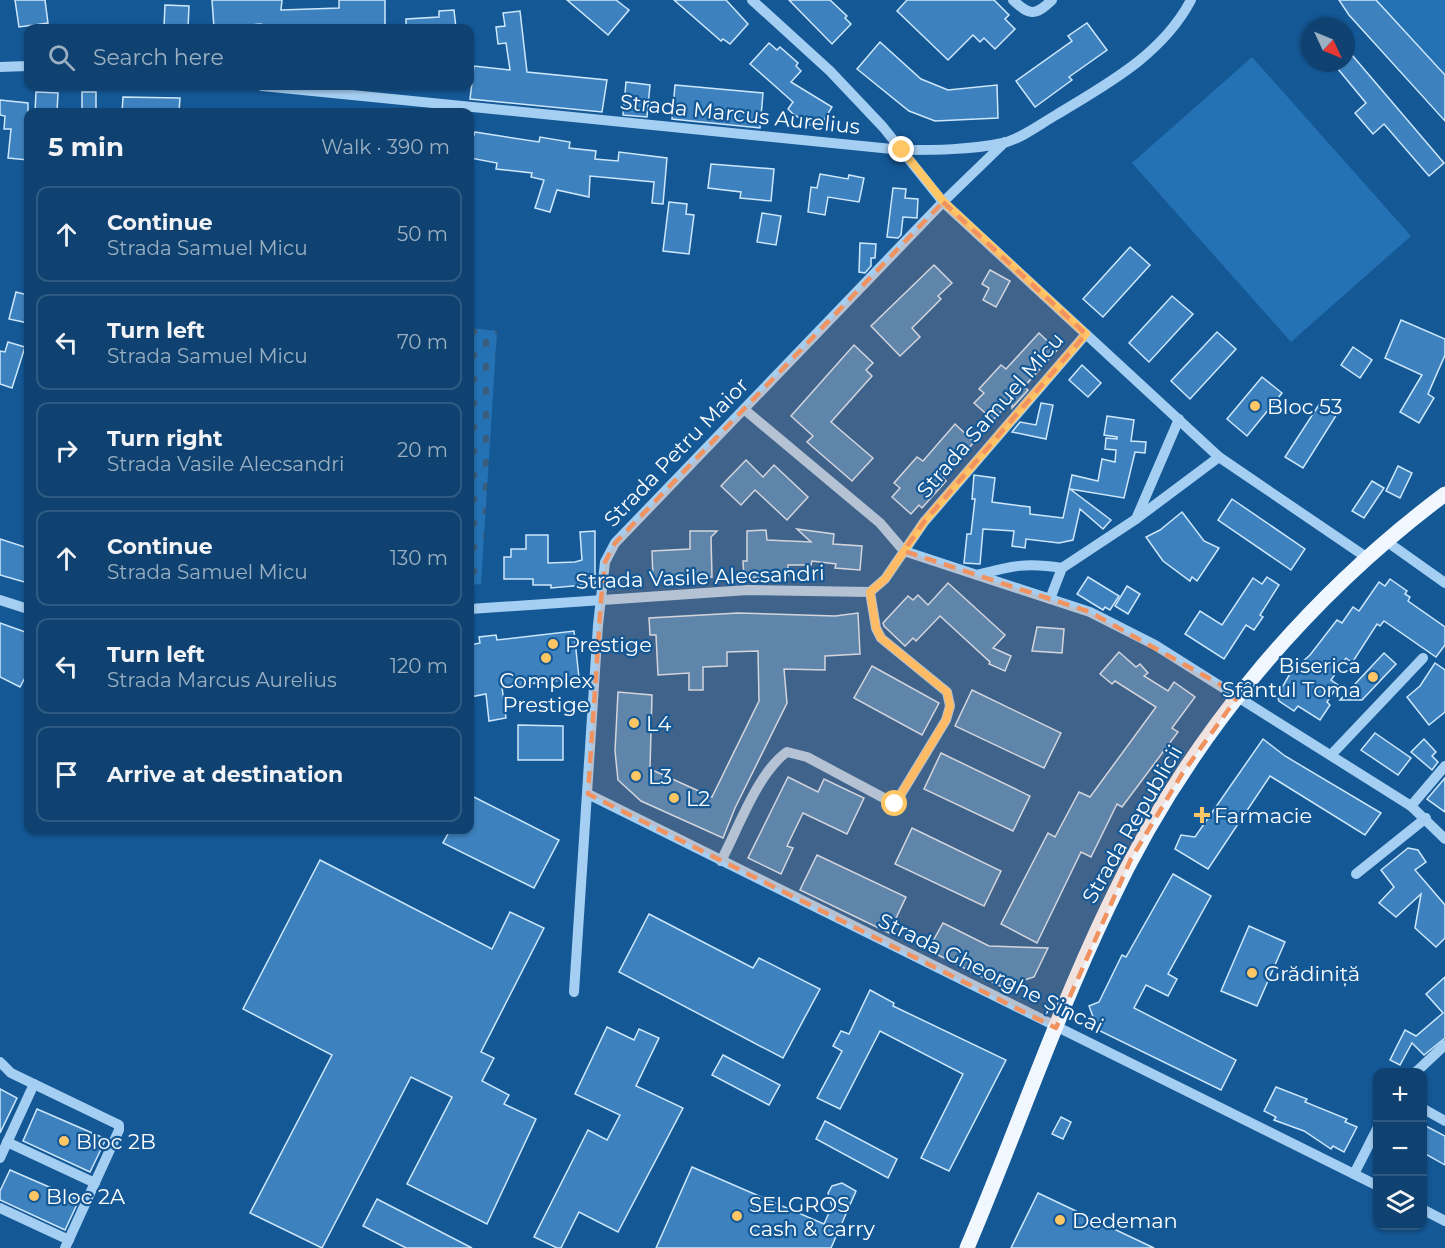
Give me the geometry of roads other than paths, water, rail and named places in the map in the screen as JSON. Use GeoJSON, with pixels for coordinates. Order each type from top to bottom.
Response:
{"type":"FeatureCollection","features":[{"type":"Feature","properties":{"kind":"main road","name":"Strada Republicii"},"geometry":{"type":"LineString","coordinates":[[967,1248],[1080,968],[1131,859],[1182,774],[1239,695],[1316,606],[1366,557],[1445,495]]}},
{"type":"Feature","properties":{"kind":"street"},"geometry":{"type":"LineString","coordinates":[[752,0],[830,71],[902,150],[943,201],[1220,457],[1366,557]]}},
{"type":"Feature","properties":{"kind":"street"},"geometry":{"type":"LineString","coordinates":[[1013,0],[1026,11],[1032,12],[1040,11],[1052,0]]}},
{"type":"Feature","properties":{"kind":"street"},"geometry":{"type":"LineString","coordinates":[[1005,142],[1086,97],[1143,59],[1177,24],[1191,0]]}},
{"type":"Feature","properties":{"kind":"street"},"geometry":{"type":"LineString","coordinates":[[0,67],[24,66]]}},
{"type":"Feature","properties":{"kind":"street","name":"Strada Marcus Aurelius"},"geometry":{"type":"LineString","coordinates":[[302,90],[902,150],[966,148],[1005,142]]}},
{"type":"Feature","properties":{"kind":"street","name":"Strada Petru Maior"},"geometry":{"type":"LineString","coordinates":[[574,992],[605,562],[615,543],[943,201],[1005,142]]}},
{"type":"Feature","properties":{"kind":"street","name":"Strada Samuel Micu"},"geometry":{"type":"LineString","coordinates":[[904,551],[924,522],[1086,334]]}},
{"type":"Feature","properties":{"kind":"street"},"geometry":{"type":"LineString","coordinates":[[745,410],[880,523],[904,551],[1090,612],[1155,645],[1239,695],[1411,806],[1426,818],[1445,839]]}},
{"type":"Feature","properties":{"kind":"street"},"geometry":{"type":"LineString","coordinates":[[1136,519],[1179,419]]}},
{"type":"Feature","properties":{"kind":"street"},"geometry":{"type":"LineString","coordinates":[[1050,599],[1062,568],[1136,519],[1220,457]]}},
{"type":"Feature","properties":{"kind":"street"},"geometry":{"type":"LineString","coordinates":[[1386,541],[1445,583]]}},
{"type":"Feature","properties":{"kind":"street"},"geometry":{"type":"LineString","coordinates":[[721,861],[759,787],[777,760],[787,752],[807,757],[895,804],[946,720],[950,706],[947,692],[881,638],[876,628],[870,592],[885,579],[904,551]]}},
{"type":"Feature","properties":{"kind":"street"},"geometry":{"type":"LineString","coordinates":[[975,575],[1016,564],[1033,563],[1062,568]]}},
{"type":"Feature","properties":{"kind":"street","name":"Strada Vasile Alecsandri"},"geometry":{"type":"LineString","coordinates":[[474,609],[748,590],[870,592]]}},
{"type":"Feature","properties":{"kind":"street"},"geometry":{"type":"LineString","coordinates":[[0,600],[24,608]]}},
{"type":"Feature","properties":{"kind":"street"},"geometry":{"type":"LineString","coordinates":[[1330,755],[1423,658]]}},
{"type":"Feature","properties":{"kind":"street"},"geometry":{"type":"LineString","coordinates":[[1411,806],[1445,766]]}},
{"type":"Feature","properties":{"kind":"street","name":"Strada Gheorghe Șincai"},"geometry":{"type":"LineString","coordinates":[[588,794],[1056,1028],[1116,1054],[1373,1184]]}},
{"type":"Feature","properties":{"kind":"street"},"geometry":{"type":"LineString","coordinates":[[1356,874],[1426,818]]}},
{"type":"Feature","properties":{"kind":"street"},"geometry":{"type":"LineString","coordinates":[[1420,1068],[1445,1045]]}},
{"type":"Feature","properties":{"kind":"street"},"geometry":{"type":"LineString","coordinates":[[0,1062],[11,1073],[119,1125],[119,1130],[67,1244],[0,1208]]}},
{"type":"Feature","properties":{"kind":"street"},"geometry":{"type":"LineString","coordinates":[[0,1158],[34,1084]]}},
{"type":"Feature","properties":{"kind":"street"},"geometry":{"type":"LineString","coordinates":[[1427,1111],[1445,1121]]}},
{"type":"Feature","properties":{"kind":"street"},"geometry":{"type":"LineString","coordinates":[[1354,1174],[1373,1135]]}},
{"type":"Feature","properties":{"kind":"street"},"geometry":{"type":"LineString","coordinates":[[7,1142],[95,1183]]}},
{"type":"Feature","properties":{"kind":"street"},"geometry":{"type":"LineString","coordinates":[[1427,1212],[1445,1221]]}},
{"type":"Feature","properties":{"kind":"place","name":"Bloc 53"},"geometry":{"type":"Point","coordinates":[1255,406]}},
{"type":"Feature","properties":{"kind":"place","name":"Prestige"},"geometry":{"type":"Point","coordinates":[553,644]}},
{"type":"Feature","properties":{"kind":"place","name":"Complex Prestige"},"geometry":{"type":"Point","coordinates":[546,658]}},
{"type":"Feature","properties":{"kind":"place","name":"Biserica Sfântul Toma"},"geometry":{"type":"Point","coordinates":[1373,677]}},
{"type":"Feature","properties":{"kind":"place","name":"L4"},"geometry":{"type":"Point","coordinates":[634,723]}},
{"type":"Feature","properties":{"kind":"place","name":"L3"},"geometry":{"type":"Point","coordinates":[636,776]}},
{"type":"Feature","properties":{"kind":"place","name":"L2"},"geometry":{"type":"Point","coordinates":[674,798]}},
{"type":"Feature","properties":{"kind":"place","name":"Farmacie"},"geometry":{"type":"Point","coordinates":[1202,815]}},
{"type":"Feature","properties":{"kind":"place","name":"Grădiniță"},"geometry":{"type":"Point","coordinates":[1252,973]}},
{"type":"Feature","properties":{"kind":"place","name":"Bloc 2B"},"geometry":{"type":"Point","coordinates":[64,1141]}},
{"type":"Feature","properties":{"kind":"place","name":"Bloc 2A"},"geometry":{"type":"Point","coordinates":[34,1196]}},
{"type":"Feature","properties":{"kind":"place","name":"SELGROS cash & carry"},"geometry":{"type":"Point","coordinates":[737,1216]}},
{"type":"Feature","properties":{"kind":"place","name":"Dedeman"},"geometry":{"type":"Point","coordinates":[1060,1220]}}]}
